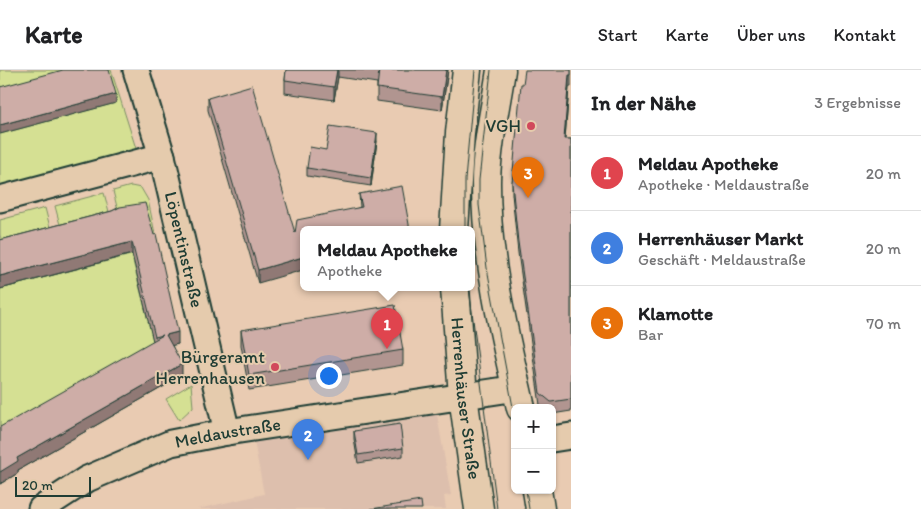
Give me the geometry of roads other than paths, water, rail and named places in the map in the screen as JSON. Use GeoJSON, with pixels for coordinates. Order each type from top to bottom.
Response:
{"type":"FeatureCollection","features":[{"type":"Feature","properties":{"kind":"street","name":"Löpentinstraße"},"geometry":{"type":"LineString","coordinates":[[136,70],[162,156],[227,432]]}},
{"type":"Feature","properties":{"kind":"street"},"geometry":{"type":"LineString","coordinates":[[454,226],[460,133],[467,70]]}},
{"type":"Feature","properties":{"kind":"street"},"geometry":{"type":"LineString","coordinates":[[501,70],[486,180],[487,221],[495,286],[519,398]]}},
{"type":"Feature","properties":{"kind":"street"},"geometry":{"type":"LineString","coordinates":[[0,199],[162,156]]}},
{"type":"Feature","properties":{"kind":"street","name":"Herrenhäuser Straße"},"geometry":{"type":"LineString","coordinates":[[455,291],[463,396],[480,509]]}},
{"type":"Feature","properties":{"kind":"street","name":"Meldaustraße"},"geometry":{"type":"LineString","coordinates":[[41,509],[87,479],[171,443],[227,432],[463,396],[519,398]]}},
{"type":"Feature","properties":{"kind":"street"},"geometry":{"type":"LineString","coordinates":[[556,438],[571,436]]}},
{"type":"Feature","properties":{"kind":"street"},"geometry":{"type":"LineString","coordinates":[[538,494],[540,509]]}},
{"type":"Feature","properties":{"kind":"tram line"},"geometry":{"type":"LineString","coordinates":[[465,226],[465,180],[475,70]]}},
{"type":"Feature","properties":{"kind":"tram line"},"geometry":{"type":"LineString","coordinates":[[491,70],[479,180],[479,205],[487,268],[512,404]]}},
{"type":"Feature","properties":{"kind":"tram line"},"geometry":{"type":"LineString","coordinates":[[469,291],[497,509]]}},
{"type":"Feature","properties":{"kind":"tram line"},"geometry":{"type":"LineString","coordinates":[[527,494],[529,509]]}},
{"type":"Feature","properties":{"kind":"place","name":"VGH"},"geometry":{"type":"Point","coordinates":[531,126]}},
{"type":"Feature","properties":{"kind":"place","name":"Klamotte"},"geometry":{"type":"Point","coordinates":[528,198]}},
{"type":"Feature","properties":{"kind":"place","name":"Meldau Apotheke"},"geometry":{"type":"Point","coordinates":[387,349]}},
{"type":"Feature","properties":{"kind":"place","name":"Bürgeramt Herrenhausen"},"geometry":{"type":"Point","coordinates":[275,367]}},
{"type":"Feature","properties":{"kind":"place","name":"Herrenhäuser Markt"},"geometry":{"type":"Point","coordinates":[308,460]}}]}
